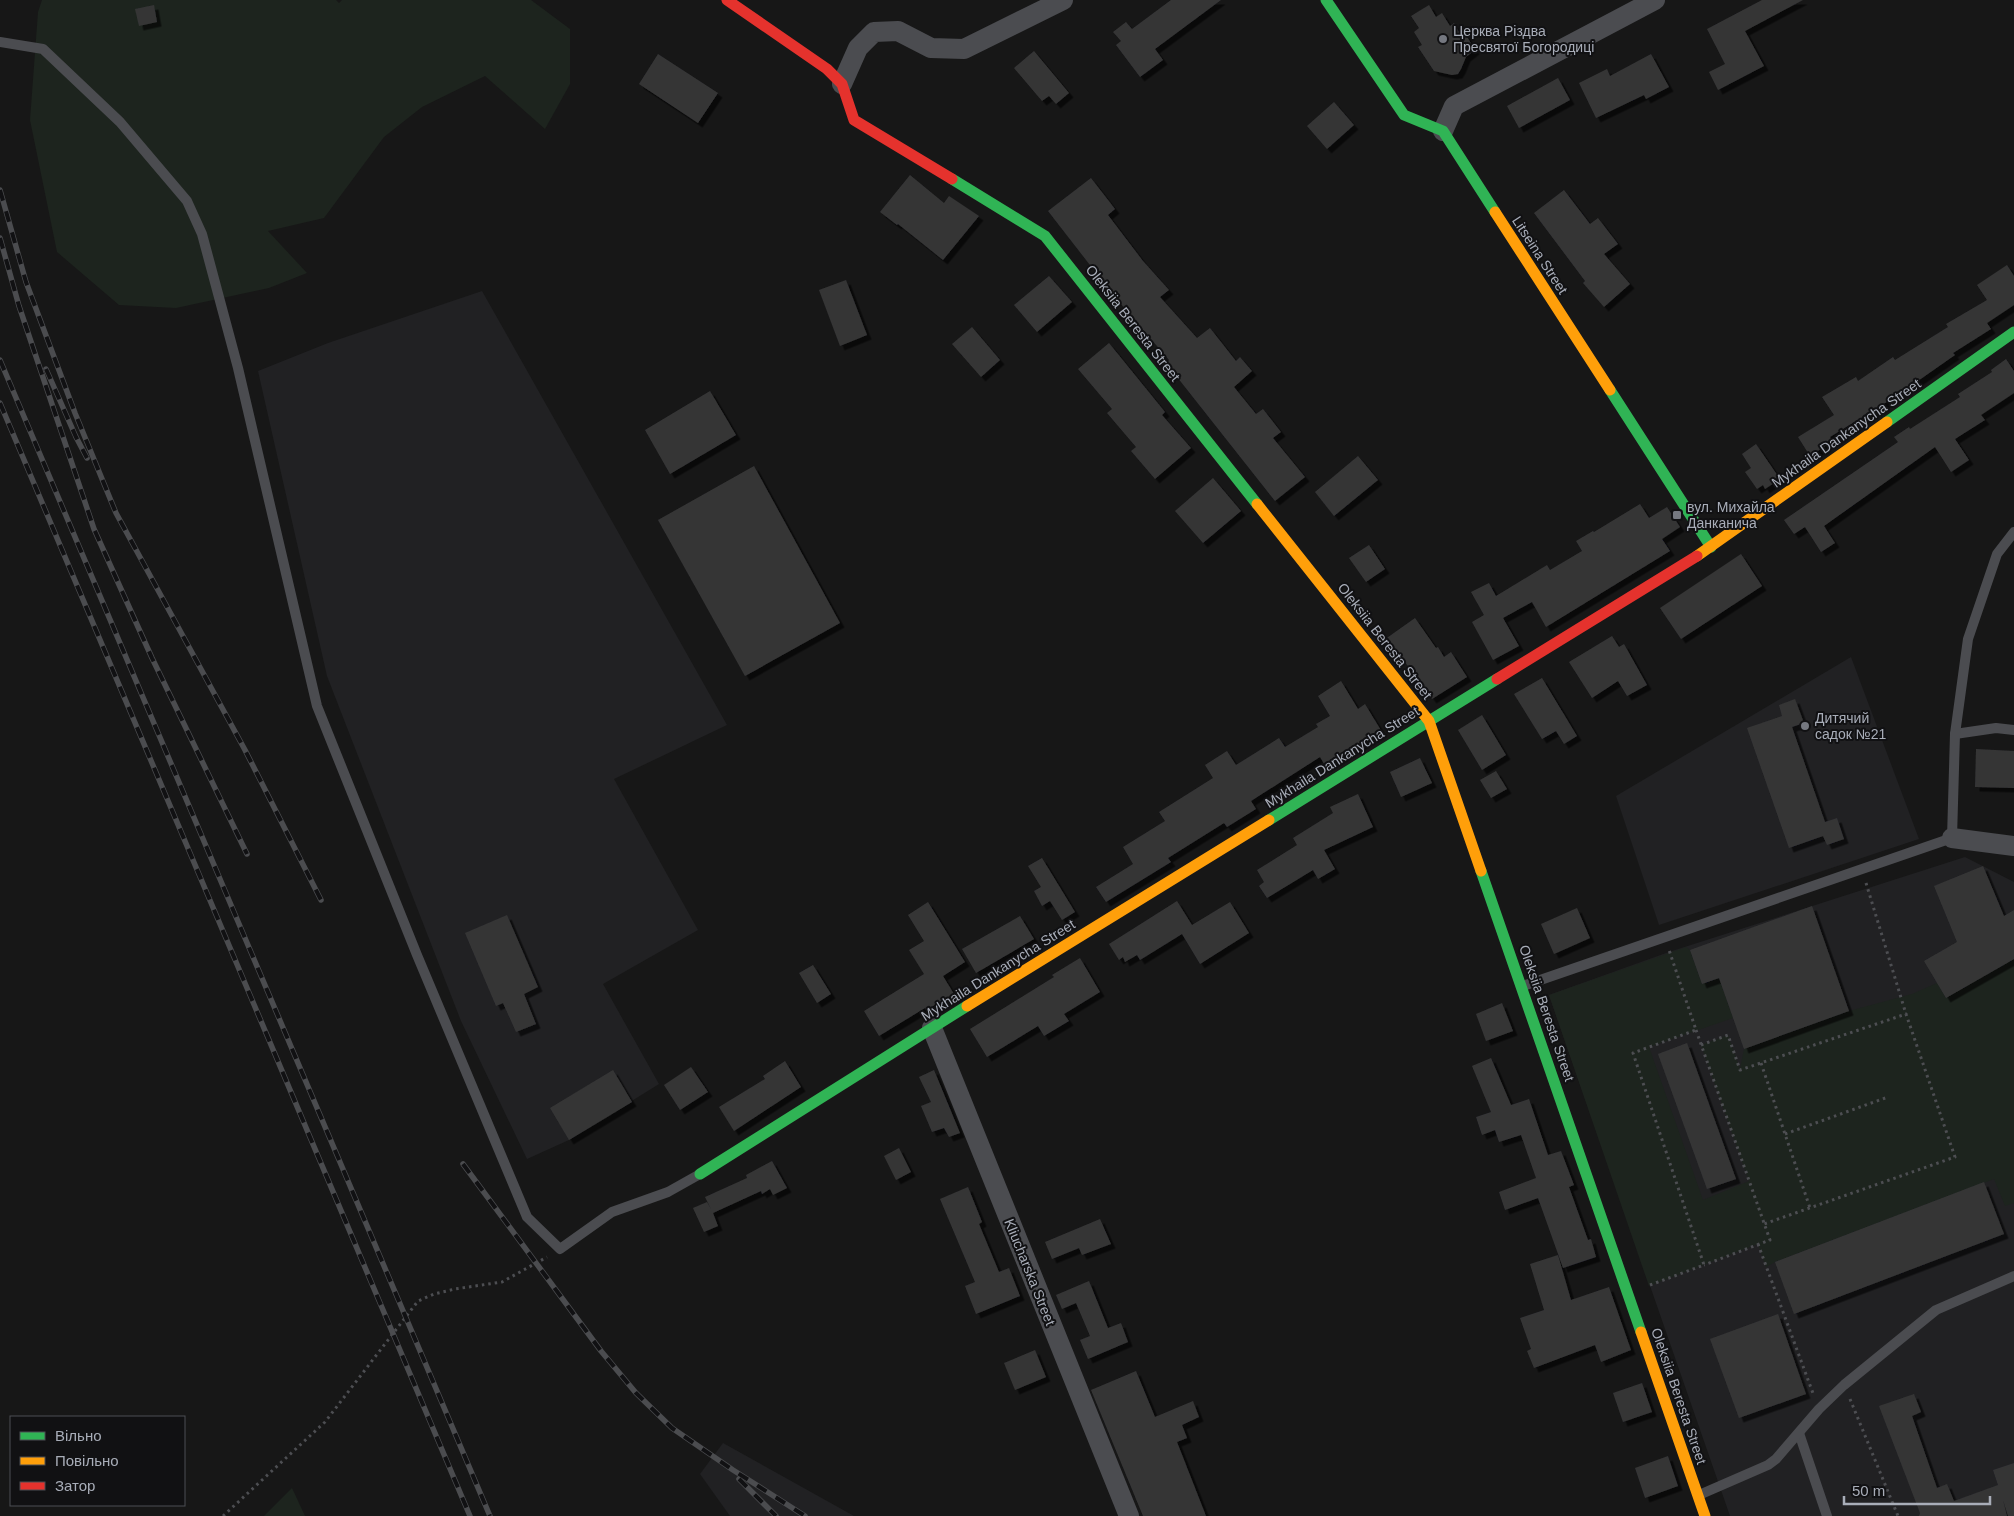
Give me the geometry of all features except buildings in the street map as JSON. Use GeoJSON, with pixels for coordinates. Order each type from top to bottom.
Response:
{"type":"FeatureCollection","features":[{"type":"Feature","properties":{"kind":"street","name":"Oleksiia Beresta Street"},"geometry":{"type":"LineString","coordinates":[[728,0],[828,69],[842,84],[854,120],[1045,236],[1429,721],[1705,1516]]}},
{"type":"Feature","properties":{"kind":"street"},"geometry":{"type":"LineString","coordinates":[[842,84],[858,48],[874,32],[898,30],[931,48],[964,49],[1064,0]]}},
{"type":"Feature","properties":{"kind":"street"},"geometry":{"type":"LineString","coordinates":[[1326,0],[1404,116],[1443,131],[1454,106],[1655,0]]}},
{"type":"Feature","properties":{"kind":"street","name":"Litseina Street"},"geometry":{"type":"LineString","coordinates":[[1443,131],[1711,547]]}},
{"type":"Feature","properties":{"kind":"street","name":"Mykhaila Dankanycha Street"},"geometry":{"type":"LineString","coordinates":[[700,1174],[932,1028],[1711,547],[2014,332]]}},
{"type":"Feature","properties":{"kind":"street"},"geometry":{"type":"LineString","coordinates":[[1952,838],[2014,846]]}},
{"type":"Feature","properties":{"kind":"street","name":"Kliucharska Street"},"geometry":{"type":"LineString","coordinates":[[932,1028],[1129,1516]]}},
{"type":"Feature","properties":{"kind":"lane"},"geometry":{"type":"LineString","coordinates":[[0,42],[42,49],[120,122],[187,201],[202,234],[238,368],[317,706],[417,955],[527,1217],[560,1249],[612,1212],[668,1192],[700,1174]]}},
{"type":"Feature","properties":{"kind":"lane"},"geometry":{"type":"LineString","coordinates":[[1522,986],[1952,838],[1955,734],[1968,639],[1997,554],[2014,532]]}},
{"type":"Feature","properties":{"kind":"lane"},"geometry":{"type":"LineString","coordinates":[[1955,734],[1996,728],[2014,730]]}},
{"type":"Feature","properties":{"kind":"lane"},"geometry":{"type":"LineString","coordinates":[[1698,1495],[1768,1465],[1776,1459],[1818,1410],[1844,1385],[1936,1310],[2014,1276]]}},
{"type":"Feature","properties":{"kind":"lane"},"geometry":{"type":"LineString","coordinates":[[1799,1432],[1827,1516]]}},
{"type":"Feature","properties":{"kind":"path"},"geometry":{"type":"LineString","coordinates":[[1764,1224],[1954,1157],[1906,1014],[1862,869]]}},
{"type":"Feature","properties":{"kind":"path"},"geometry":{"type":"LineString","coordinates":[[1628,1293],[1770,1240],[1664,937]]}},
{"type":"Feature","properties":{"kind":"path"},"geometry":{"type":"LineString","coordinates":[[1701,1045],[1728,1035],[1740,1070],[1906,1014]]}},
{"type":"Feature","properties":{"kind":"path"},"geometry":{"type":"LineString","coordinates":[[1696,1030],[1632,1053],[1704,1265]]}},
{"type":"Feature","properties":{"kind":"path"},"geometry":{"type":"LineString","coordinates":[[1761,1063],[1810,1208]]}},
{"type":"Feature","properties":{"kind":"path"},"geometry":{"type":"LineString","coordinates":[[1785,1134],[1888,1097]]}},
{"type":"Feature","properties":{"kind":"path"},"geometry":{"type":"LineString","coordinates":[[1758,1244],[1818,1410]]}},
{"type":"Feature","properties":{"kind":"path"},"geometry":{"type":"LineString","coordinates":[[223,1516],[325,1422],[418,1300],[441,1292],[473,1285],[502,1282],[560,1249]]}},
{"type":"Feature","properties":{"kind":"path"},"geometry":{"type":"LineString","coordinates":[[1844,1385],[1898,1516]]}},
{"type":"Feature","properties":{"kind":"shaded area"},"geometry":{"type":"Polygon","coordinates":[[[42,0],[336,0],[339,3],[342,0],[531,0],[570,29],[570,84],[545,129],[485,76],[422,107],[384,137],[324,218],[268,231],[307,273],[269,288],[176,308],[119,305],[57,252],[30,120],[38,12],[42,0]]]}},
{"type":"Feature","properties":{"kind":"shaded area"},"geometry":{"type":"Polygon","coordinates":[[[482,291],[727,725],[614,779],[698,930],[603,984],[659,1084],[569,1140],[527,1159],[461,1021],[327,676],[258,371],[328,343],[482,291]]]}},
{"type":"Feature","properties":{"kind":"shaded area","name":"Дитячий садок №21"},"geometry":{"type":"Polygon","coordinates":[[[1851,657],[1919,839],[1659,925],[1616,796],[1851,657]]]}},
{"type":"Feature","properties":{"kind":"shaded area"},"geometry":{"type":"Polygon","coordinates":[[[1965,857],[2014,882],[2014,1516],[1730,1516],[1549,995],[1669,952],[1965,857]]]}},
{"type":"Feature","properties":{"kind":"shaded area"},"geometry":{"type":"Polygon","coordinates":[[[1686,947],[1690,950],[1702,984],[1719,978],[1733,1018],[1649,1047],[1703,1200],[1749,1181],[1701,1045],[1728,1035],[1740,1069],[1744,1049],[1849,1011],[1912,994],[1937,983],[1946,998],[2014,959],[2014,1203],[2005,1206],[1994,1179],[1766,1267],[1758,1244],[1649,1286],[1549,995],[1686,947]]]}},
{"type":"Feature","properties":{"kind":"shaded area"},"geometry":{"type":"Polygon","coordinates":[[[723,1443],[854,1516],[730,1516],[700,1474],[723,1443]]]}},
{"type":"Feature","properties":{"kind":"shaded area"},"geometry":{"type":"Polygon","coordinates":[[[292,1488],[305,1516],[264,1516],[292,1488]]]}},
{"type":"Feature","properties":{"kind":"railway"},"geometry":{"type":"LineString","coordinates":[[0,190],[26,282],[75,413],[116,513],[245,750],[321,900]]}},
{"type":"Feature","properties":{"kind":"railway"},"geometry":{"type":"LineString","coordinates":[[0,238],[19,306],[94,529],[152,658],[247,854]]}},
{"type":"Feature","properties":{"kind":"railway"},"geometry":{"type":"LineString","coordinates":[[0,360],[490,1516]]}},
{"type":"Feature","properties":{"kind":"railway"},"geometry":{"type":"LineString","coordinates":[[46,369],[87,458]]}},
{"type":"Feature","properties":{"kind":"railway"},"geometry":{"type":"LineString","coordinates":[[0,403],[470,1516]]}},
{"type":"Feature","properties":{"kind":"railway"},"geometry":{"type":"LineString","coordinates":[[463,1164],[601,1351],[636,1393],[672,1428],[805,1516]]}},
{"type":"Feature","properties":{"kind":"railway"},"geometry":{"type":"LineString","coordinates":[[739,1479],[776,1516]]}},
{"type":"Feature","properties":{"kind":"traffic: fast"},"geometry":{"type":"LineString","coordinates":[[1326,0],[1404,115],[1443,131],[1495,212]]}},
{"type":"Feature","properties":{"kind":"traffic: fast"},"geometry":{"type":"LineString","coordinates":[[952,179],[1045,236],[1257,504]]}},
{"type":"Feature","properties":{"kind":"traffic: fast"},"geometry":{"type":"LineString","coordinates":[[1887,422],[2014,332]]}},
{"type":"Feature","properties":{"kind":"traffic: fast"},"geometry":{"type":"LineString","coordinates":[[1610,390],[1711,547]]}},
{"type":"Feature","properties":{"kind":"traffic: fast"},"geometry":{"type":"LineString","coordinates":[[1269,820],[1497,679]]}},
{"type":"Feature","properties":{"kind":"traffic: fast"},"geometry":{"type":"LineString","coordinates":[[1481,871],[1641,1332]]}},
{"type":"Feature","properties":{"kind":"traffic: fast"},"geometry":{"type":"LineString","coordinates":[[700,1174],[967,1006]]}},
{"type":"Feature","properties":{"kind":"traffic: slow"},"geometry":{"type":"LineString","coordinates":[[1495,212],[1610,390]]}},
{"type":"Feature","properties":{"kind":"traffic: slow"},"geometry":{"type":"LineString","coordinates":[[1697,556],[1887,422]]}},
{"type":"Feature","properties":{"kind":"traffic: slow"},"geometry":{"type":"LineString","coordinates":[[1257,504],[1429,721],[1481,871]]}},
{"type":"Feature","properties":{"kind":"traffic: slow"},"geometry":{"type":"LineString","coordinates":[[967,1006],[1269,820]]}},
{"type":"Feature","properties":{"kind":"traffic: slow"},"geometry":{"type":"LineString","coordinates":[[1641,1332],[1705,1516]]}},
{"type":"Feature","properties":{"kind":"traffic: jam"},"geometry":{"type":"LineString","coordinates":[[727,0],[827,69],[842,84],[854,120],[952,179]]}},
{"type":"Feature","properties":{"kind":"traffic: jam"},"geometry":{"type":"LineString","coordinates":[[1497,679],[1697,556]]}},
{"type":"Feature","properties":{"kind":"place","name":"Церква Різдва Пресвятої Богородиці"},"geometry":{"type":"Point","coordinates":[1443,39]}},
{"type":"Feature","properties":{"kind":"place","name":"вул. Михайла Данканича"},"geometry":{"type":"Point","coordinates":[1677,515]}},
{"type":"Feature","properties":{"kind":"place","name":"Дитячий садок №21"},"geometry":{"type":"Point","coordinates":[1805,726]}}]}
